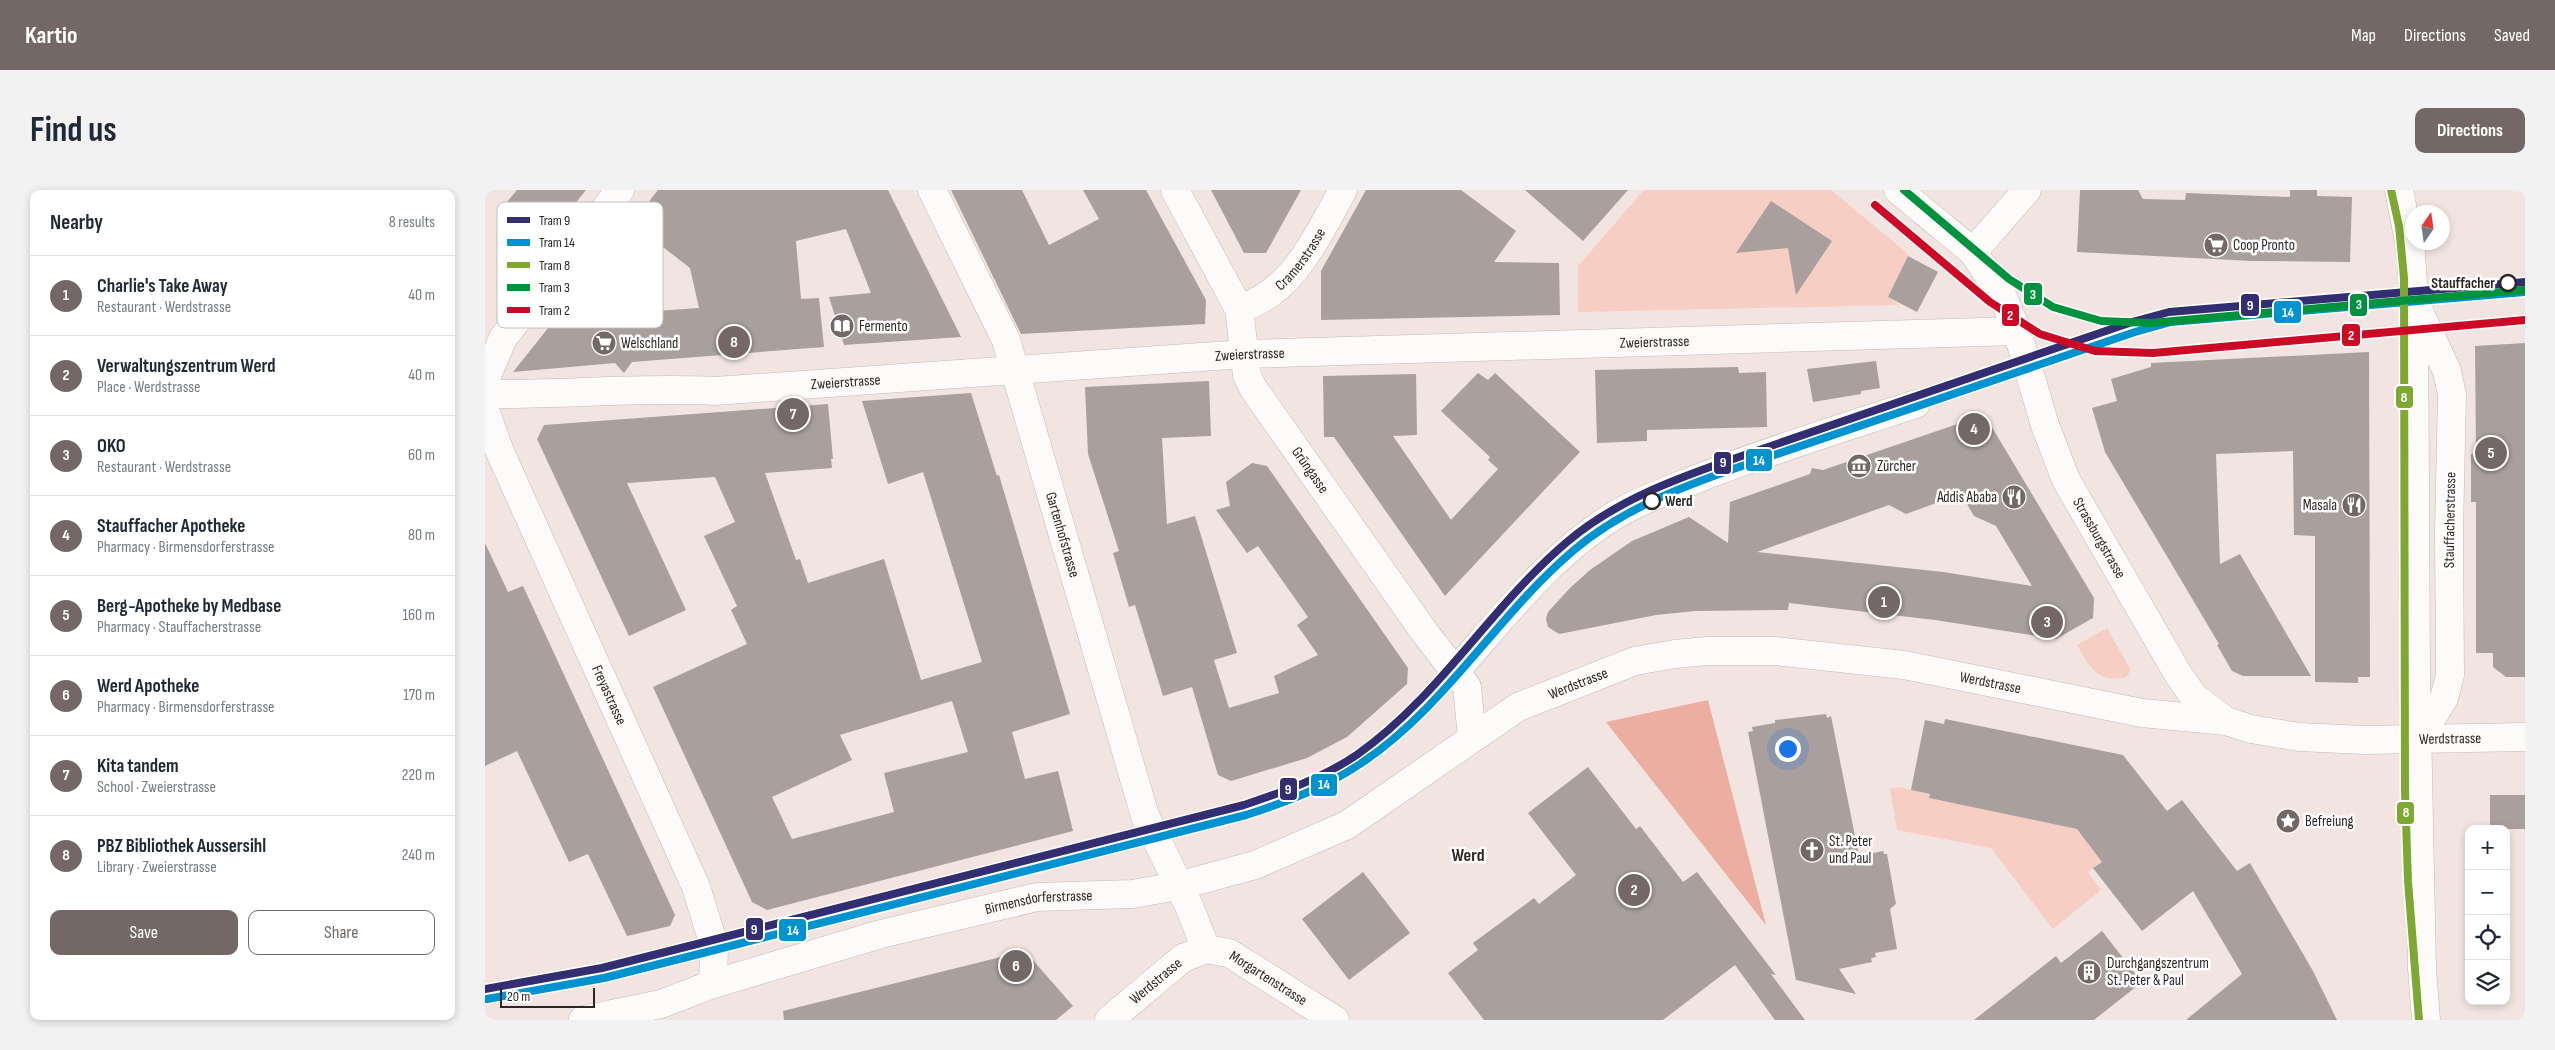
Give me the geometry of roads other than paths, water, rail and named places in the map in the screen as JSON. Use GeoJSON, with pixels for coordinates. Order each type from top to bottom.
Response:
{"type":"FeatureCollection","features":[{"type":"Feature","properties":{"kind":"street"},"geometry":{"type":"LineString","coordinates":[[611,202],[620,190]]}},
{"type":"Feature","properties":{"kind":"street","name":"Gartenhofstrasse"},"geometry":{"type":"LineString","coordinates":[[932,190],[1006,340],[1145,816],[1178,886]]}},
{"type":"Feature","properties":{"kind":"street","name":"Grüngasse"},"geometry":{"type":"LineString","coordinates":[[1175,190],[1239,309],[1247,375],[1253,388],[1294,444],[1425,634],[1467,687],[1472,737]]}},
{"type":"Feature","properties":{"kind":"street","name":"Cramerstrasse"},"geometry":{"type":"LineString","coordinates":[[1239,309],[1262,301],[1300,266],[1343,190]]}},
{"type":"Feature","properties":{"kind":"street","name":"Strassburgstrasse"},"geometry":{"type":"LineString","coordinates":[[1897,190],[1973,252],[2003,297],[2017,331],[2045,425],[2066,480],[2178,674],[2195,697],[2226,721]]}},
{"type":"Feature","properties":{"kind":"street"},"geometry":{"type":"LineString","coordinates":[[1973,252],[2027,190]]}},
{"type":"Feature","properties":{"kind":"street","name":"Stauffacherstrasse"},"geometry":{"type":"LineString","coordinates":[[2399,190],[2411,253],[2414,302],[2416,676],[2419,738],[2422,969],[2427,1020]]}},
{"type":"Feature","properties":{"kind":"street","name":"Stauffacherstrasse"},"geometry":{"type":"LineString","coordinates":[[2414,302],[2447,371],[2452,395],[2449,530],[2450,675],[2444,698],[2419,738]]}},
{"type":"Feature","properties":{"kind":"street"},"geometry":{"type":"LineString","coordinates":[[485,380],[503,338],[511,328]]}},
{"type":"Feature","properties":{"kind":"street","name":"Zweierstrasse"},"geometry":{"type":"LineString","coordinates":[[485,394],[527,395],[664,388],[715,391],[1014,372],[1244,354],[2017,331]]}},
{"type":"Feature","properties":{"kind":"street"},"geometry":{"type":"LineString","coordinates":[[1455,672],[1534,582],[1584,537],[1618,514],[1655,496],[1727,467],[1916,404]]}},
{"type":"Feature","properties":{"kind":"street","name":"Freyastrasse"},"geometry":{"type":"LineString","coordinates":[[485,410],[500,452],[696,887],[714,945],[713,984]]}},
{"type":"Feature","properties":{"kind":"street","name":"Werdstrasse"},"geometry":{"type":"LineString","coordinates":[[1472,737],[1518,707],[1608,670],[1635,661],[1708,651],[1775,650],[1904,665],[2142,712],[2226,721],[2251,729],[2299,737],[2365,740],[2525,738]]}},
{"type":"Feature","properties":{"kind":"street","name":"Birmensdorferstrasse"},"geometry":{"type":"LineString","coordinates":[[583,1020],[661,1004],[713,984],[881,934],[1037,898],[1132,894],[1178,886],[1255,865],[1347,825],[1472,737]]}},
{"type":"Feature","properties":{"kind":"street"},"geometry":{"type":"LineString","coordinates":[[1178,886],[1206,949]]}},
{"type":"Feature","properties":{"kind":"street","name":"Werdstrasse"},"geometry":{"type":"LineString","coordinates":[[1109,1020],[1183,958],[1206,949]]}},
{"type":"Feature","properties":{"kind":"street","name":"Morgartenstrasse"},"geometry":{"type":"LineString","coordinates":[[1206,949],[1229,953],[1335,1020]]}},
{"type":"Feature","properties":{"kind":"tram line","name":"3"},"geometry":{"type":"LineString","coordinates":[[1904,190],[2009,279],[2053,307],[2101,321],[2151,323],[2524,290]]}},
{"type":"Feature","properties":{"kind":"tram line","name":"8"},"geometry":{"type":"LineString","coordinates":[[2391,190],[2399,226],[2404,278],[2405,791],[2408,881],[2419,1020]]}},
{"type":"Feature","properties":{"kind":"tram line","name":"2"},"geometry":{"type":"LineString","coordinates":[[1875,205],[1990,302],[2040,334],[2095,351],[2153,353],[2525,320]]}},
{"type":"Feature","properties":{"kind":"tram line","name":"9"},"geometry":{"type":"LineString","coordinates":[[485,989],[602,968],[1244,805],[1302,784],[1345,763],[1387,731],[1415,705],[1540,567],[1586,527],[1605,514],[1647,492],[1714,466],[2132,322],[2169,312],[2525,282]]}},
{"type":"Feature","properties":{"kind":"tram line","name":"14"},"geometry":{"type":"LineString","coordinates":[[487,999],[604,978],[1246,815],[1305,793],[1333,780],[1360,764],[1418,716],[1445,689],[1546,576],[1592,536],[1611,523],[1652,501],[1739,467],[2135,332],[2171,322],[2525,292]]}},
{"type":"Feature","properties":{"kind":"place","name":"Coop Pronto"},"geometry":{"type":"Point","coordinates":[2216,245]}},
{"type":"Feature","properties":{"kind":"place","name":"Stauffacher"},"geometry":{"type":"Point","coordinates":[2508,283]}},
{"type":"Feature","properties":{"kind":"place","name":"Fermento"},"geometry":{"type":"Point","coordinates":[842,326]}},
{"type":"Feature","properties":{"kind":"place","name":"PBZ Bibliothek Aussersihl"},"geometry":{"type":"Point","coordinates":[734,342]}},
{"type":"Feature","properties":{"kind":"place","name":"Welschland"},"geometry":{"type":"Point","coordinates":[604,343]}},
{"type":"Feature","properties":{"kind":"place","name":"Kita tandem"},"geometry":{"type":"Point","coordinates":[793,414]}},
{"type":"Feature","properties":{"kind":"place","name":"Stauffacher Apotheke"},"geometry":{"type":"Point","coordinates":[1974,429]}},
{"type":"Feature","properties":{"kind":"place","name":"Berg-Apotheke by Medbase"},"geometry":{"type":"Point","coordinates":[2491,453]}},
{"type":"Feature","properties":{"kind":"place","name":"Zürcher"},"geometry":{"type":"Point","coordinates":[1859,466]}},
{"type":"Feature","properties":{"kind":"place","name":"Addis Ababa"},"geometry":{"type":"Point","coordinates":[2014,497]}},
{"type":"Feature","properties":{"kind":"place","name":"Werd"},"geometry":{"type":"Point","coordinates":[1652,501]}},
{"type":"Feature","properties":{"kind":"place","name":"Masala"},"geometry":{"type":"Point","coordinates":[2354,505]}},
{"type":"Feature","properties":{"kind":"place","name":"Charlie's Take Away"},"geometry":{"type":"Point","coordinates":[1884,602]}},
{"type":"Feature","properties":{"kind":"place","name":"OKO"},"geometry":{"type":"Point","coordinates":[2047,622]}},
{"type":"Feature","properties":{"kind":"place","name":"Befreiung"},"geometry":{"type":"Point","coordinates":[2288,821]}},
{"type":"Feature","properties":{"kind":"place","name":"St. Peter und Paul"},"geometry":{"type":"Point","coordinates":[1812,850]}},
{"type":"Feature","properties":{"kind":"place","name":"Verwaltungszentrum Werd"},"geometry":{"type":"Point","coordinates":[1634,890]}},
{"type":"Feature","properties":{"kind":"place","name":"Werd Apotheke"},"geometry":{"type":"Point","coordinates":[1016,966]}},
{"type":"Feature","properties":{"kind":"place","name":"Durchgangszentrum St. Peter & Paul"},"geometry":{"type":"Point","coordinates":[2089,972]}},
{"type":"Feature","properties":{"kind":"district","name":"Werd"},"geometry":{"type":"Point","coordinates":[1468,855]}}]}
